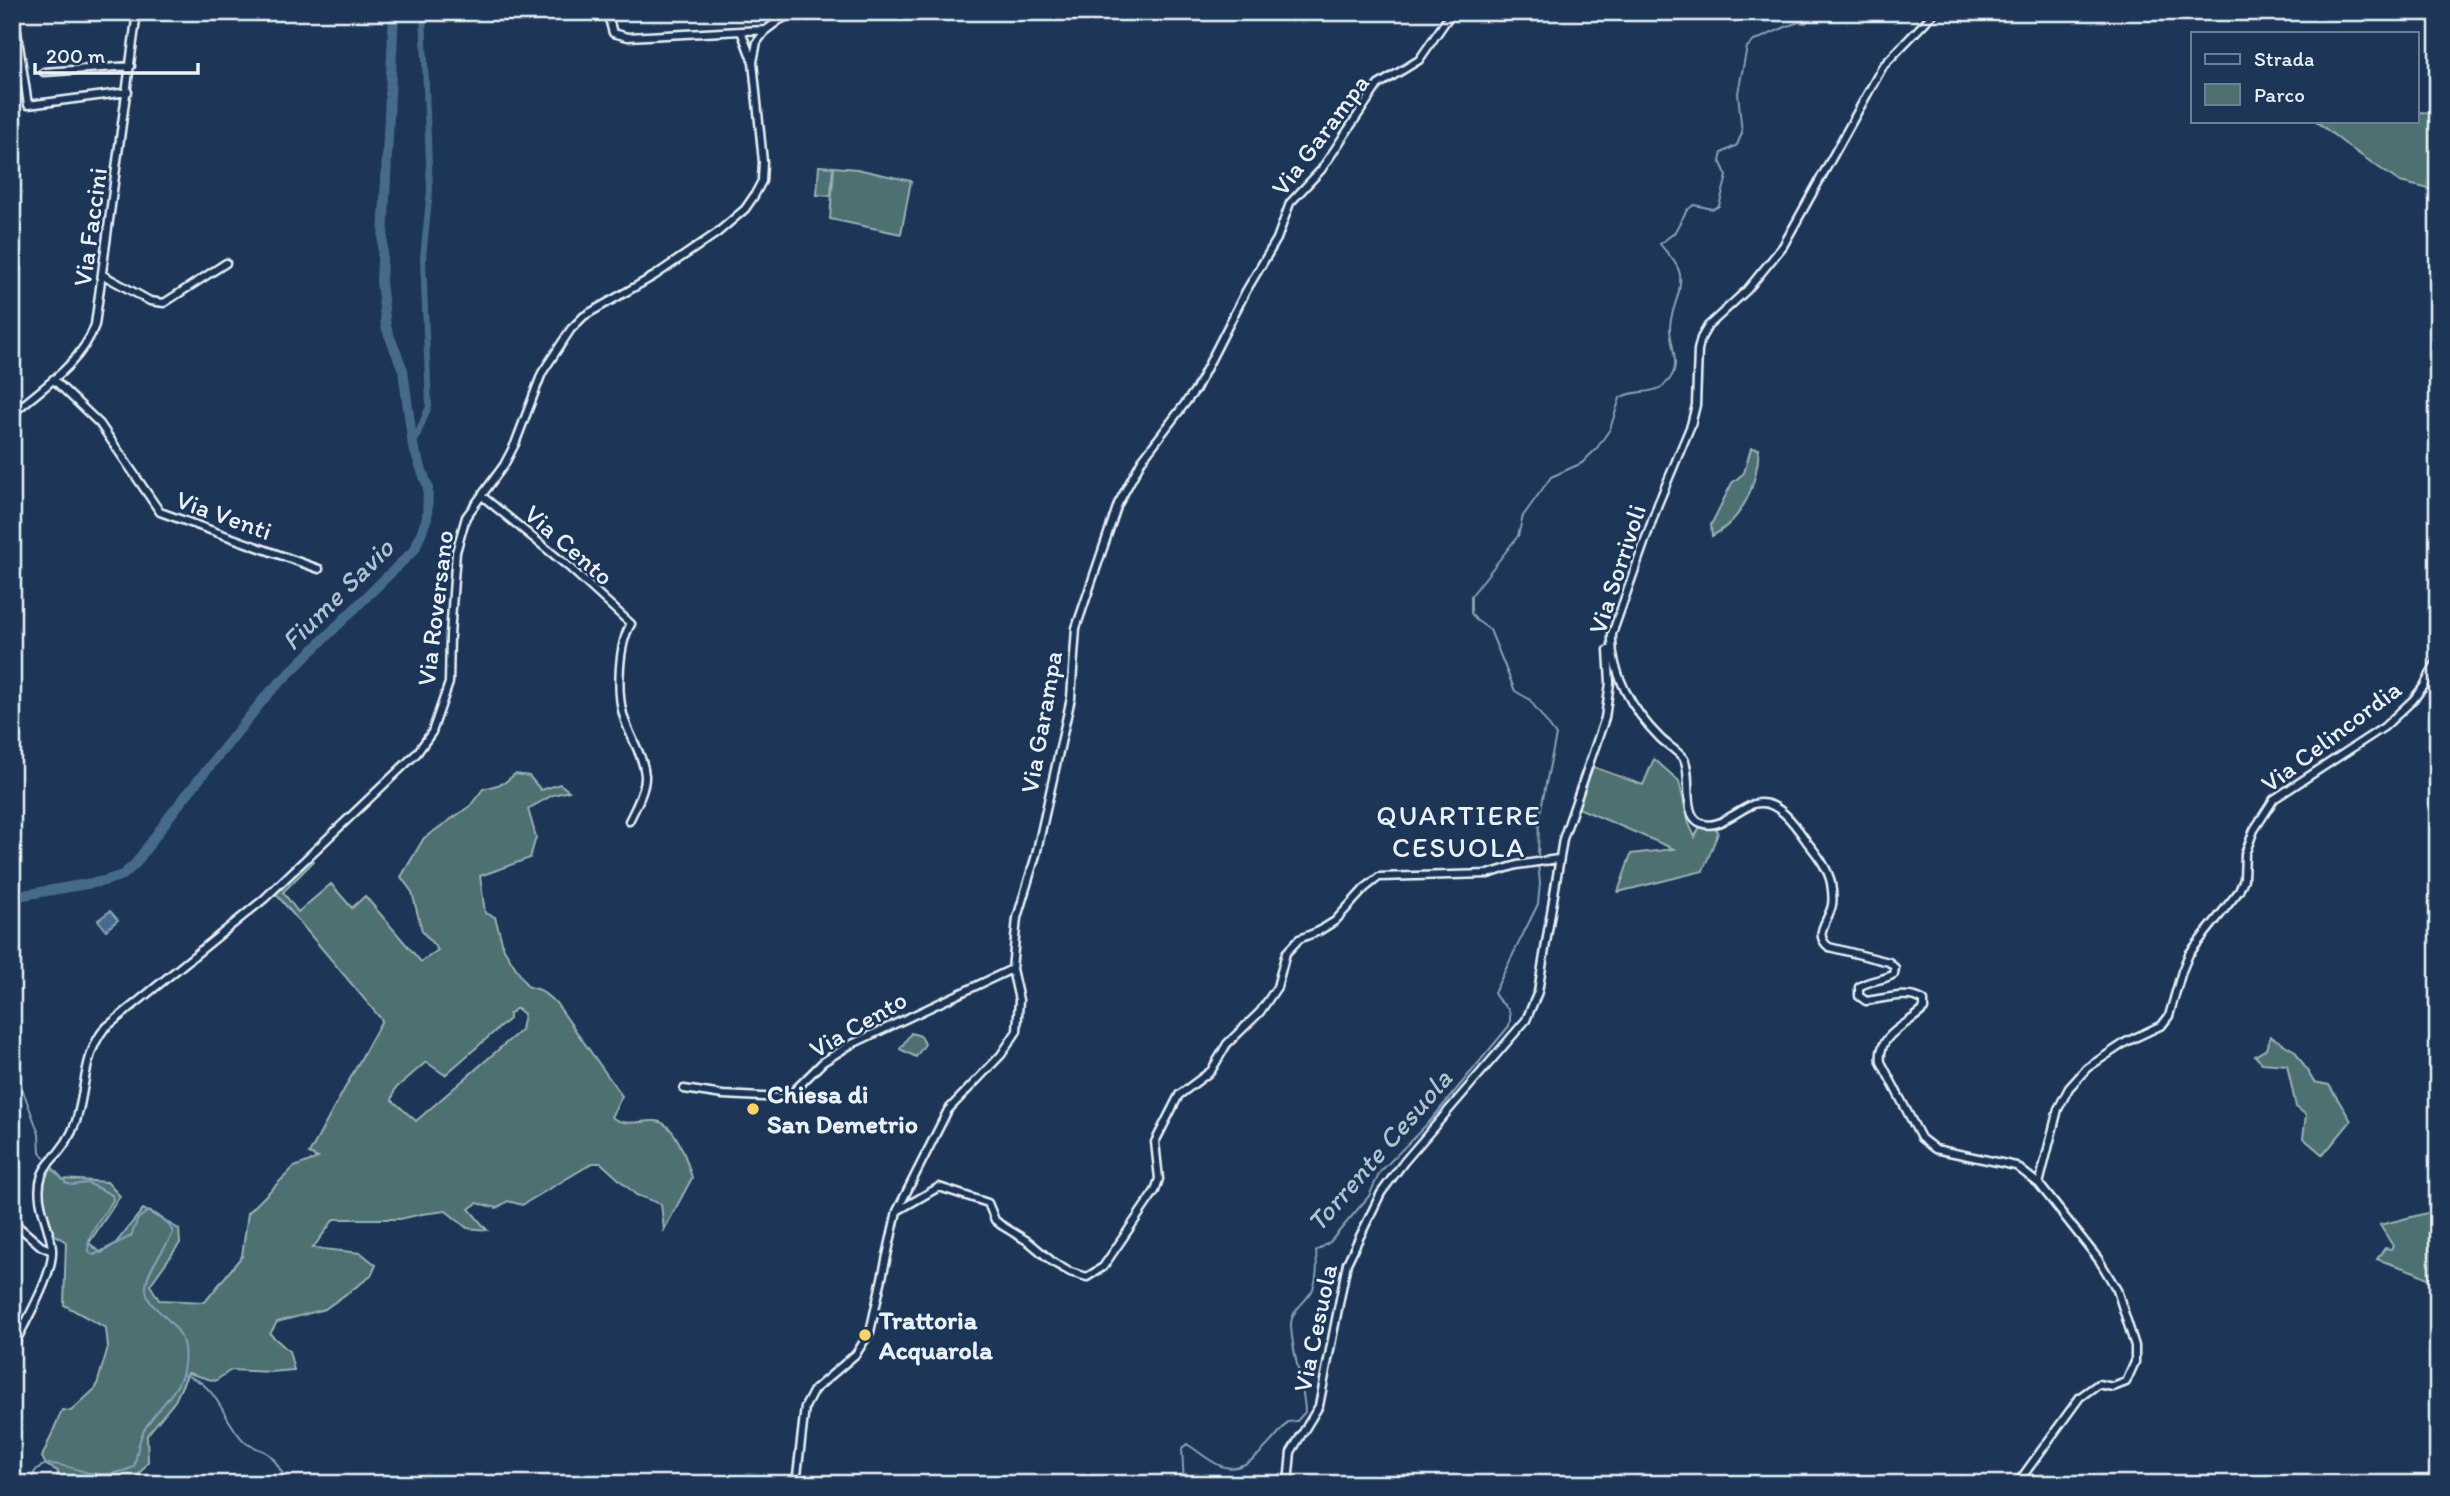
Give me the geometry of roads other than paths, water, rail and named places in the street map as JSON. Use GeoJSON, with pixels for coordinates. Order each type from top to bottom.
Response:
{"type":"FeatureCollection","features":[{"type":"Feature","properties":{"kind":"street"},"geometry":{"type":"LineString","coordinates":[[14,12],[28,106],[128,92]]}},
{"type":"Feature","properties":{"kind":"street","name":"Via Faccini"},"geometry":{"type":"LineString","coordinates":[[12,414],[76,357],[91,337],[95,326],[137,12]]}},
{"type":"Feature","properties":{"kind":"street"},"geometry":{"type":"LineString","coordinates":[[607,12],[614,33],[628,37],[766,30],[795,12]]}},
{"type":"Feature","properties":{"kind":"street","name":"Via Garampa"},"geometry":{"type":"LineString","coordinates":[[796,1484],[805,1407],[814,1390],[856,1354],[870,1332],[897,1211],[948,1110],[1001,1055],[1017,1031],[1019,1000],[1012,969],[1017,918],[1036,855],[1071,698],[1076,628],[1118,504],[1142,460],[1196,389],[1246,291],[1277,239],[1290,203],[1321,170],[1378,85],[1419,61],[1452,12]]}},
{"type":"Feature","properties":{"kind":"street","name":"Via Sorrivoli"},"geometry":{"type":"LineString","coordinates":[[1934,12],[1883,66],[1783,246],[1746,290],[1708,326],[1698,350],[1696,405],[1691,425],[1658,504],[1612,634],[1611,652],[1615,670],[1634,705],[1659,738],[1683,757],[1688,771],[1689,808],[1697,821],[1704,825],[1716,825],[1756,803],[1767,803],[1776,807],[1795,825],[1820,859],[1831,883],[1832,905],[1820,932],[1822,942],[1829,947],[1889,962],[1895,968],[1894,974],[1889,977],[1868,981],[1859,987],[1859,996],[1866,1001],[1909,995],[1918,996],[1924,1001],[1924,1009],[1884,1040],[1880,1053],[1881,1062],[1921,1138],[1935,1149],[2016,1166],[2039,1184],[2099,1260],[2117,1290],[2135,1346],[2134,1362],[2126,1382],[2113,1387],[2098,1384],[2080,1397],[2017,1484]]}},
{"type":"Feature","properties":{"kind":"street","name":"Via Roversano"},"geometry":{"type":"LineString","coordinates":[[12,1349],[47,1275],[52,1251],[42,1210],[41,1176],[69,1139],[75,1125],[90,1053],[96,1040],[104,1029],[264,899],[417,754],[432,732],[449,683],[454,578],[460,532],[466,517],[505,465],[542,373],[571,329],[584,316],[654,276],[717,233],[745,209],[754,196],[762,181],[763,162],[753,62],[757,42],[766,30]]}},
{"type":"Feature","properties":{"kind":"street"},"geometry":{"type":"LineString","coordinates":[[741,31],[753,62]]}},
{"type":"Feature","properties":{"kind":"street"},"geometry":{"type":"LineString","coordinates":[[44,72],[131,66]]}},
{"type":"Feature","properties":{"kind":"street"},"geometry":{"type":"LineString","coordinates":[[103,275],[150,301],[164,303],[226,263]]}},
{"type":"Feature","properties":{"kind":"street","name":"Via Venti"},"geometry":{"type":"LineString","coordinates":[[52,379],[100,424],[160,512],[319,569]]}},
{"type":"Feature","properties":{"kind":"street","name":"Via Cento"},"geometry":{"type":"LineString","coordinates":[[482,496],[570,568],[631,624],[624,638],[620,691],[623,714],[636,743],[645,777],[629,821]]}},
{"type":"Feature","properties":{"kind":"street","name":"Via Cesuola"},"geometry":{"type":"LineString","coordinates":[[1288,1484],[1291,1452],[1319,1406],[1347,1263],[1381,1193],[1404,1162],[1527,1020],[1533,1007],[1538,992],[1558,859],[1605,718],[1610,683],[1607,652],[1612,634]]}},
{"type":"Feature","properties":{"kind":"street","name":"Via Celincordia"},"geometry":{"type":"LineString","coordinates":[[2039,1184],[2058,1109],[2069,1088],[2087,1068],[2126,1042],[2154,1030],[2169,1016],[2189,954],[2239,891],[2244,879],[2245,854],[2254,830],[2274,799],[2384,727],[2413,700],[2424,686],[2438,659]]}},
{"type":"Feature","properties":{"kind":"street"},"geometry":{"type":"LineString","coordinates":[[897,1211],[939,1187],[977,1198],[988,1203],[995,1220],[1029,1242],[1054,1263],[1081,1275],[1094,1273],[1110,1258],[1155,1191],[1159,1179],[1155,1142],[1179,1095],[1211,1071],[1227,1044],[1260,1012],[1278,987],[1286,953],[1299,939],[1335,921],[1365,888],[1379,877],[1488,874],[1517,865],[1558,859]]}},
{"type":"Feature","properties":{"kind":"street","name":"Via Cento"},"geometry":{"type":"LineString","coordinates":[[684,1089],[744,1097],[782,1098],[792,1093],[823,1062],[850,1045],[1012,969]]}},
{"type":"Feature","properties":{"kind":"street"},"geometry":{"type":"LineString","coordinates":[[12,1221],[41,1246],[52,1251]]}},
{"type":"Feature","properties":{"kind":"street"},"geometry":{"type":"LineString","coordinates":[[2038,1484],[2044,1481],[2048,1484]]}},
{"type":"Feature","properties":{"kind":"street"},"geometry":{"type":"LineString","coordinates":[[12,1483],[19,1484]]}},
{"type":"Feature","properties":{"kind":"water"},"geometry":{"type":"Polygon","coordinates":[[[110,911],[118,920],[106,930],[98,920],[110,911]]]}},
{"type":"Feature","properties":{"kind":"waterway","name":"Fiume Savio"},"geometry":{"type":"LineString","coordinates":[[12,897],[104,881],[123,875],[136,863],[172,813],[267,695],[415,549],[427,518],[428,487],[413,446],[403,370],[386,327],[381,281],[394,12]]}},
{"type":"Feature","properties":{"kind":"waterway"},"geometry":{"type":"LineString","coordinates":[[413,446],[429,406],[423,258],[430,190],[423,12]]}},
{"type":"Feature","properties":{"kind":"waterway","name":"Torrente Cesuola"},"geometry":{"type":"LineString","coordinates":[[1538,858],[1539,818],[1556,735],[1529,699],[1515,691],[1490,630],[1471,613],[1471,596],[1518,536],[1523,516],[1551,477],[1582,463],[1597,448],[1610,429],[1620,398],[1658,389],[1673,374],[1675,361],[1670,328],[1680,275],[1675,262],[1660,244],[1674,233],[1687,210],[1694,205],[1713,209],[1719,206],[1727,176],[1720,161],[1722,153],[1737,145],[1742,133],[1738,93],[1747,47],[1754,41],[1788,26],[1799,22],[1806,23],[1813,12]]}},
{"type":"Feature","properties":{"kind":"waterway","name":"Torrente Cesuola"},"geometry":{"type":"LineString","coordinates":[[1184,1484],[1182,1448],[1187,1444],[1221,1466],[1241,1466],[1259,1454],[1288,1422],[1297,1421],[1305,1412],[1291,1325],[1296,1310],[1313,1289],[1316,1251],[1330,1242],[1369,1196],[1380,1172],[1431,1120],[1509,1026],[1510,1014],[1494,993],[1538,904],[1538,864]]}},
{"type":"Feature","properties":{"kind":"waterway"},"geometry":{"type":"LineString","coordinates":[[12,978],[18,1004],[12,1011]]}},
{"type":"Feature","properties":{"kind":"waterway"},"geometry":{"type":"LineString","coordinates":[[12,1061],[39,1134],[40,1152],[44,1158]]}},
{"type":"Feature","properties":{"kind":"waterway"},"geometry":{"type":"LineString","coordinates":[[32,1479],[41,1466],[49,1464],[102,1474],[134,1467],[144,1430],[181,1379],[185,1353],[176,1328],[153,1305],[146,1287],[153,1266],[173,1233],[170,1226],[148,1211],[138,1219],[131,1236],[94,1255],[90,1253],[89,1240],[113,1200],[112,1195],[88,1183],[66,1183],[53,1168]]}},
{"type":"Feature","properties":{"kind":"waterway"},"geometry":{"type":"LineString","coordinates":[[184,1375],[205,1386],[244,1441],[269,1454],[284,1475],[297,1484]]}},
{"type":"Feature","properties":{"kind":"place","name":"Chiesa di San Demetrio"},"geometry":{"type":"Point","coordinates":[753,1109]}},
{"type":"Feature","properties":{"kind":"place","name":"Trattoria Acquarola"},"geometry":{"type":"Point","coordinates":[865,1335]}},
{"type":"Feature","properties":{"kind":"district","name":"QUARTIERE CESUOLA"},"geometry":{"type":"Point","coordinates":[1459,831]}}]}
